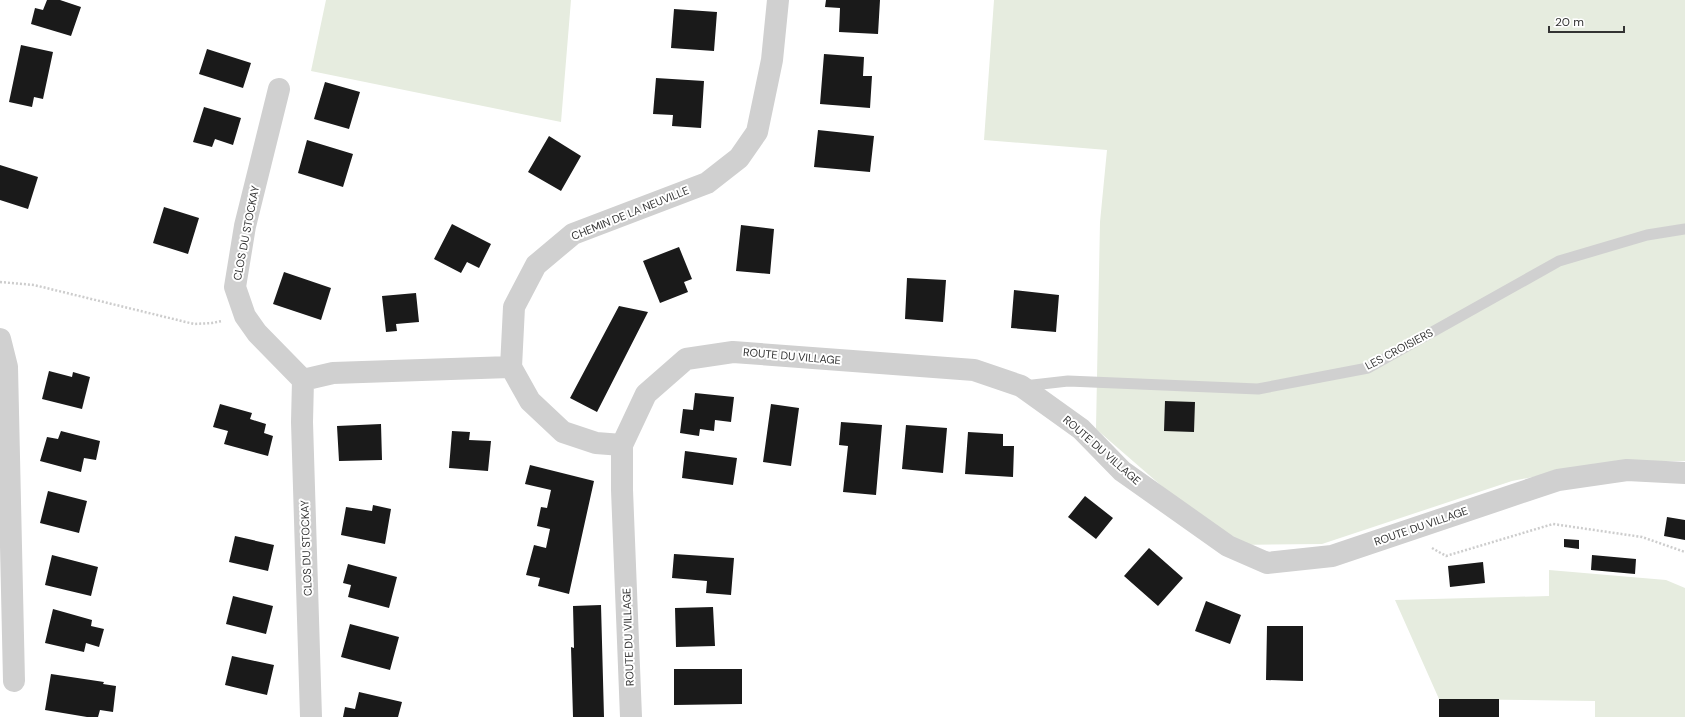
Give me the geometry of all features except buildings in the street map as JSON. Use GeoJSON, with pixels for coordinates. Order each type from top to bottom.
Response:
{"type":"FeatureCollection","features":[{"type":"Feature","properties":{"kind":"street","name":"CHEMIN DE LA NEUVILLE"},"geometry":{"type":"LineString","coordinates":[[511,367],[514,307],[536,265],[573,234],[706,183],[739,158],[757,132],[772,60],[778,0]]}},
{"type":"Feature","properties":{"kind":"street","name":"CLOS DU STOCKAY"},"geometry":{"type":"LineString","coordinates":[[279,89],[245,226],[235,287],[245,316],[257,333],[303,380],[302,422],[311,717]]}},
{"type":"Feature","properties":{"kind":"street"},"geometry":{"type":"LineString","coordinates":[[0,339],[7,367],[6,588],[14,681]]}},
{"type":"Feature","properties":{"kind":"street","name":"ROUTE DU VILLAGE"},"geometry":{"type":"LineString","coordinates":[[631,717],[622,490],[622,445],[646,394],[686,359],[733,352],[974,370],[1021,386],[1081,429],[1122,471],[1228,546],[1267,563],[1332,556],[1558,480],[1627,470],[1685,473]]}},
{"type":"Feature","properties":{"kind":"street"},"geometry":{"type":"LineString","coordinates":[[303,380],[333,373],[511,367],[530,401],[564,432],[596,443],[622,445]]}},
{"type":"Feature","properties":{"kind":"lane","name":"LES CROISIERS"},"geometry":{"type":"LineString","coordinates":[[1021,386],[1068,381],[1258,389],[1368,368],[1559,261],[1647,234],[1685,229]]}},
{"type":"Feature","properties":{"kind":"path"},"geometry":{"type":"LineString","coordinates":[[0,282],[34,285],[194,324],[212,323],[245,316]]}},
{"type":"Feature","properties":{"kind":"path"},"geometry":{"type":"LineString","coordinates":[[1414,528],[1422,542],[1446,556],[1553,524],[1642,537],[1685,552]]}},
{"type":"Feature","properties":{"kind":"shaded area"},"geometry":{"type":"Polygon","coordinates":[[[326,0],[571,0],[561,122],[311,71],[326,0]]]}},
{"type":"Feature","properties":{"kind":"shaded area"},"geometry":{"type":"Polygon","coordinates":[[[994,0],[1685,0],[1685,461],[1608,462],[1512,481],[1322,544],[1234,545],[1202,521],[1096,429],[1100,222],[1107,150],[984,140],[994,0]]]}},
{"type":"Feature","properties":{"kind":"shaded area"},"geometry":{"type":"Polygon","coordinates":[[[1549,570],[1666,580],[1685,588],[1685,717],[1595,717],[1595,701],[1439,699],[1395,600],[1549,596],[1549,570]]]}}]}
